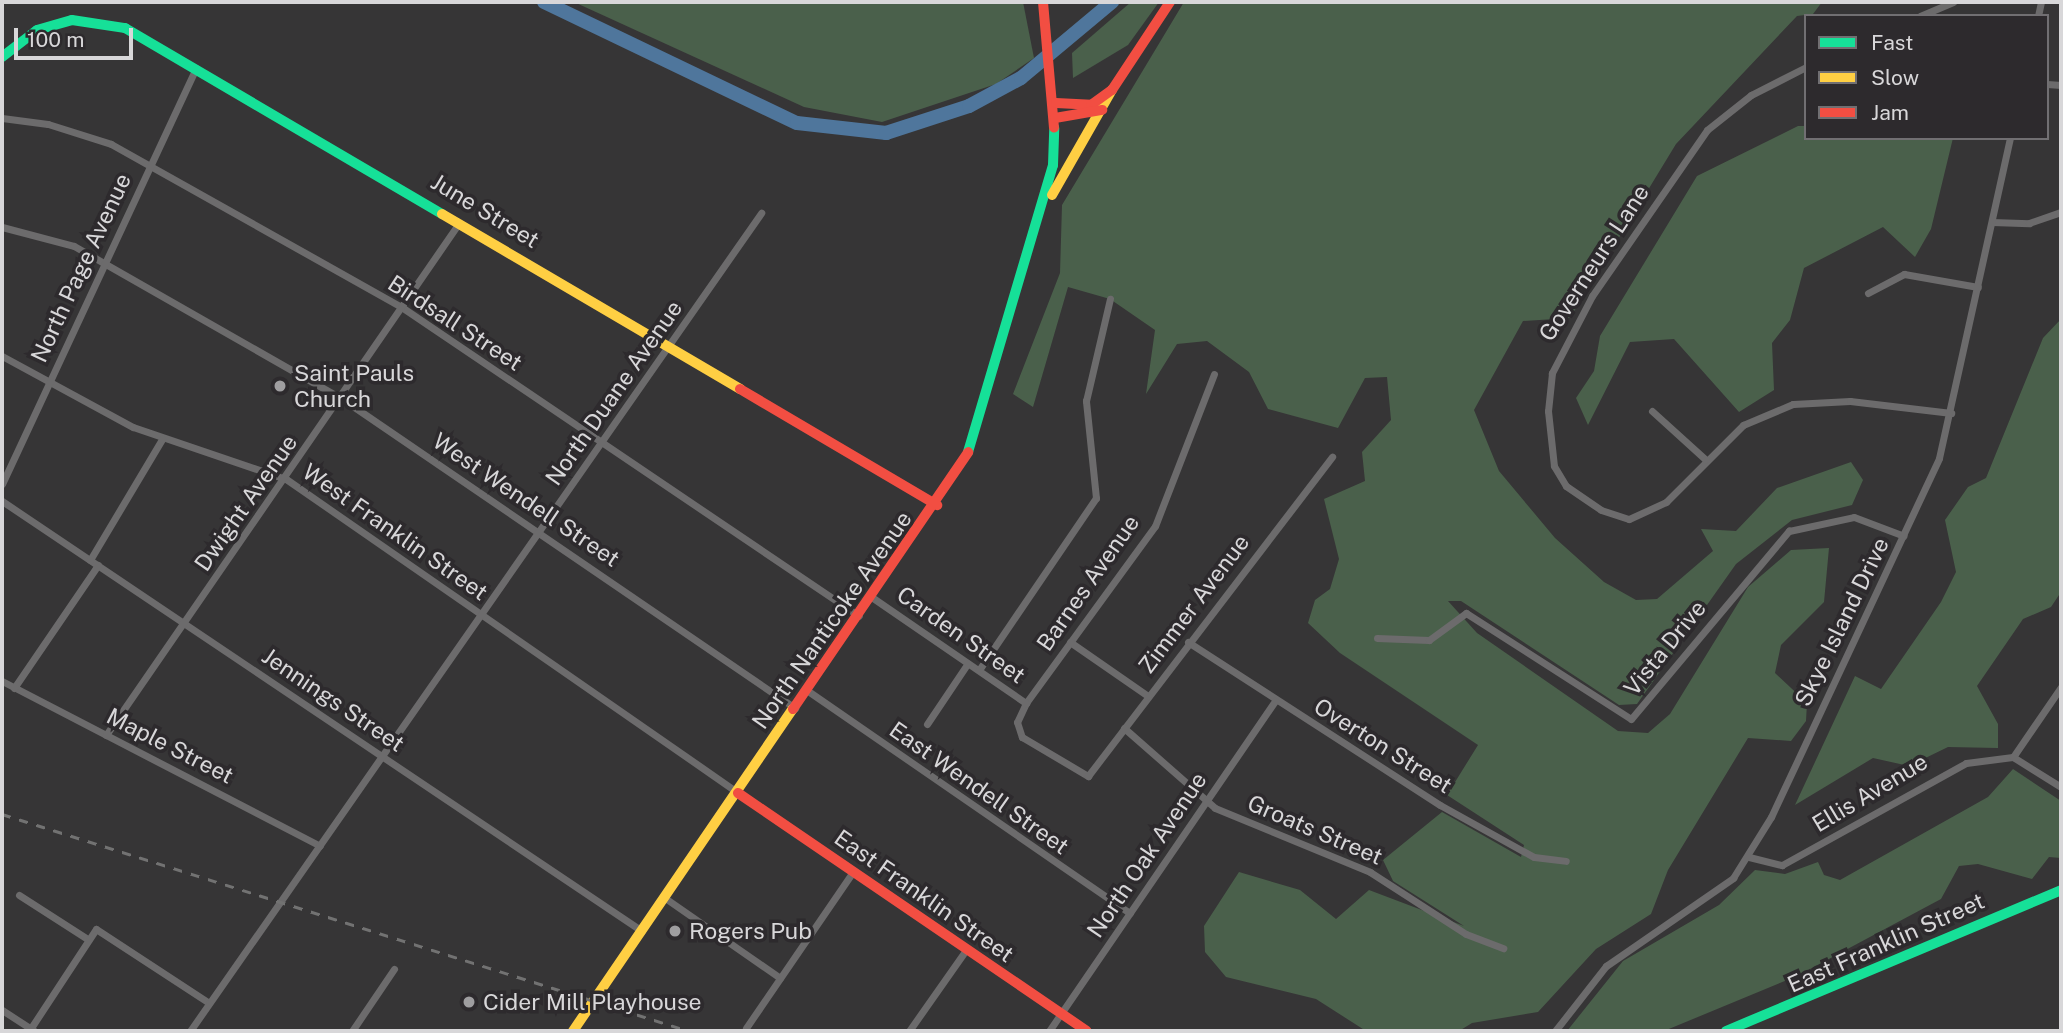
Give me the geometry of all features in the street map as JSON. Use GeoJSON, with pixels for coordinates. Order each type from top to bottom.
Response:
{"type":"FeatureCollection","features":[{"type":"Feature","properties":{"kind":"street"},"geometry":{"type":"LineString","coordinates":[[1041,222],[1056,103],[1043,2]]}},
{"type":"Feature","properties":{"kind":"street"},"geometry":{"type":"LineString","coordinates":[[1041,222],[1057,184],[1106,107],[1112,90],[1170,2]]}},
{"type":"Feature","properties":{"kind":"street"},"geometry":{"type":"LineString","coordinates":[[1925,14],[1953,2]]}},
{"type":"Feature","properties":{"kind":"street","name":"June Street"},"geometry":{"type":"LineString","coordinates":[[2,57],[37,30],[91,20],[125,28],[461,220],[937,505]]}},
{"type":"Feature","properties":{"kind":"street","name":"North Page Avenue"},"geometry":{"type":"LineString","coordinates":[[2,484],[196,68]]}},
{"type":"Feature","properties":{"kind":"street","name":"Governeurs Lane"},"geometry":{"type":"LineString","coordinates":[[1804,68],[1751,95],[1699,139],[1592,296],[1552,373],[1548,411],[1553,467],[1566,486],[1601,510],[1629,519],[1653,510],[1743,425],[1794,404],[1850,401],[1951,413]]}},
{"type":"Feature","properties":{"kind":"street"},"geometry":{"type":"LineString","coordinates":[[1056,103],[1091,105],[1112,90]]}},
{"type":"Feature","properties":{"kind":"street"},"geometry":{"type":"LineString","coordinates":[[1055,118],[1093,116],[1106,107]]}},
{"type":"Feature","properties":{"kind":"street","name":"Birdsall Street"},"geometry":{"type":"LineString","coordinates":[[2,118],[84,134],[151,165],[403,308],[860,616]]}},
{"type":"Feature","properties":{"kind":"street","name":"Skye Island Drive"},"geometry":{"type":"LineString","coordinates":[[1555,1031],[1606,966],[1713,897],[1749,857],[1905,537],[1951,413],[2010,140]]}},
{"type":"Feature","properties":{"kind":"street"},"geometry":{"type":"LineString","coordinates":[[1992,222],[2029,223],[2061,212]]}},
{"type":"Feature","properties":{"kind":"street","name":"North Duane Avenue"},"geometry":{"type":"LineString","coordinates":[[190,1031],[541,534],[761,213]]}},
{"type":"Feature","properties":{"kind":"street","name":"Dwight Avenue"},"geometry":{"type":"LineString","coordinates":[[106,735],[286,479],[461,220]]}},
{"type":"Feature","properties":{"kind":"street","name":"North Nanticoke Avenue"},"geometry":{"type":"LineString","coordinates":[[573,1031],[937,505],[983,419],[1041,222]]}},
{"type":"Feature","properties":{"kind":"street","name":"West Wendell Street"},"geometry":{"type":"LineString","coordinates":[[2,227],[55,239],[105,262],[341,398],[796,709]]}},
{"type":"Feature","properties":{"kind":"street"},"geometry":{"type":"LineString","coordinates":[[1868,293],[1904,274],[1978,286]]}},
{"type":"Feature","properties":{"kind":"street"},"geometry":{"type":"LineString","coordinates":[[978,670],[1096,498],[1086,401],[1110,299]]}},
{"type":"Feature","properties":{"kind":"street","name":"West Franklin Street"},"geometry":{"type":"LineString","coordinates":[[2,356],[48,383],[162,439],[286,479],[738,793]]}},
{"type":"Feature","properties":{"kind":"street","name":"Barnes Avenue"},"geometry":{"type":"LineString","coordinates":[[1088,776],[1018,730],[1026,703],[1154,526],[1214,374]]}},
{"type":"Feature","properties":{"kind":"street"},"geometry":{"type":"LineString","coordinates":[[1652,411],[1705,459]]}},
{"type":"Feature","properties":{"kind":"street"},"geometry":{"type":"LineString","coordinates":[[90,560],[162,439]]}},
{"type":"Feature","properties":{"kind":"street","name":"Zimmer Avenue"},"geometry":{"type":"LineString","coordinates":[[1088,776],[1332,457]]}},
{"type":"Feature","properties":{"kind":"street","name":"Jennings Street"},"geometry":{"type":"LineString","coordinates":[[2,501],[642,930]]}},
{"type":"Feature","properties":{"kind":"street","name":"Vista Drive"},"geometry":{"type":"LineString","coordinates":[[1377,638],[1429,639],[1466,613],[1631,719],[1789,531],[1854,517],[1905,537]]}},
{"type":"Feature","properties":{"kind":"street"},"geometry":{"type":"LineString","coordinates":[[14,688],[98,565]]}},
{"type":"Feature","properties":{"kind":"street","name":"Carden Street"},"geometry":{"type":"LineString","coordinates":[[873,597],[1026,703]]}},
{"type":"Feature","properties":{"kind":"street"},"geometry":{"type":"LineString","coordinates":[[1070,642],[1147,696]]}},
{"type":"Feature","properties":{"kind":"street","name":"Overton Street"},"geometry":{"type":"LineString","coordinates":[[1188,642],[1275,701],[1511,844],[1549,863],[1566,861]]}},
{"type":"Feature","properties":{"kind":"street"},"geometry":{"type":"LineString","coordinates":[[927,724],[968,663]]}},
{"type":"Feature","properties":{"kind":"street","name":"Maple Street"},"geometry":{"type":"LineString","coordinates":[[2,681],[320,846]]}},
{"type":"Feature","properties":{"kind":"street"},"geometry":{"type":"LineString","coordinates":[[2061,687],[2013,757],[2061,788]]}},
{"type":"Feature","properties":{"kind":"street","name":"East Wendell Street"},"geometry":{"type":"LineString","coordinates":[[808,691],[1130,913]]}},
{"type":"Feature","properties":{"kind":"street","name":"North Oak Avenue"},"geometry":{"type":"LineString","coordinates":[[1049,1031],[1275,701]]}},
{"type":"Feature","properties":{"kind":"street","name":"Groats Street"},"geometry":{"type":"LineString","coordinates":[[1124,728],[1206,802],[1370,872],[1466,934],[1503,948]]}},
{"type":"Feature","properties":{"kind":"street","name":"Ellis Avenue"},"geometry":{"type":"LineString","coordinates":[[1749,857],[1782,865],[1951,767],[2013,757]]}},
{"type":"Feature","properties":{"kind":"street","name":"East Franklin Street"},"geometry":{"type":"LineString","coordinates":[[738,793],[1087,1031]]}},
{"type":"Feature","properties":{"kind":"street"},"geometry":{"type":"LineString","coordinates":[[746,1028],[853,872]]}},
{"type":"Feature","properties":{"kind":"street","name":"East Franklin Street"},"geometry":{"type":"LineString","coordinates":[[1726,1031],[2061,890]]}},
{"type":"Feature","properties":{"kind":"street"},"geometry":{"type":"LineString","coordinates":[[19,895],[86,938]]}},
{"type":"Feature","properties":{"kind":"street"},"geometry":{"type":"LineString","coordinates":[[665,898],[780,978]]}},
{"type":"Feature","properties":{"kind":"street"},"geometry":{"type":"LineString","coordinates":[[2,1010],[31,1030],[86,938],[96,929],[108,933],[209,1003]]}},
{"type":"Feature","properties":{"kind":"street"},"geometry":{"type":"LineString","coordinates":[[909,1031],[966,950]]}},
{"type":"Feature","properties":{"kind":"street"},"geometry":{"type":"LineString","coordinates":[[352,1031],[394,968]]}},
{"type":"Feature","properties":{"kind":"green space"},"geometry":{"type":"Polygon","coordinates":[[[574,2],[1023,2],[1034,58],[996,84],[882,122],[804,107],[574,2]]]}},
{"type":"Feature","properties":{"kind":"green space"},"geometry":{"type":"Polygon","coordinates":[[[1131,2],[1159,2],[1128,45],[1073,78],[1072,53],[1131,2]]]}},
{"type":"Feature","properties":{"kind":"green space"},"geometry":{"type":"Polygon","coordinates":[[[1184,2],[1822,2],[1813,14],[1797,16],[1676,144],[1570,318],[1523,321],[1474,410],[1499,471],[1555,538],[1604,582],[1636,600],[1657,599],[1713,551],[1701,529],[1736,531],[1777,488],[1851,462],[1863,480],[1852,505],[1792,520],[1736,564],[1637,704],[1619,705],[1461,601],[1448,601],[1477,633],[1618,731],[1648,733],[1670,714],[1748,587],[1791,550],[1829,548],[1824,602],[1781,645],[1775,673],[1807,703],[1806,721],[1791,741],[1748,738],[1668,870],[1651,914],[1596,949],[1538,1012],[1472,1023],[1459,1031],[1366,1031],[1316,999],[1226,977],[1205,952],[1204,926],[1239,872],[1300,890],[1336,919],[1369,890],[1464,926],[1393,881],[1383,860],[1442,812],[1521,857],[1524,845],[1447,795],[1478,745],[1340,653],[1308,623],[1315,600],[1330,589],[1339,559],[1324,499],[1365,481],[1362,452],[1391,420],[1387,377],[1365,378],[1338,428],[1268,409],[1249,372],[1207,341],[1177,344],[1146,394],[1155,330],[1110,299],[1068,287],[1033,407],[1013,394],[1060,273],[1062,205],[1184,2]]]}},
{"type":"Feature","properties":{"kind":"green space"},"geometry":{"type":"Polygon","coordinates":[[[1798,126],[1804,126],[1804,140],[1953,140],[1931,229],[1915,257],[1883,227],[1804,268],[1790,320],[1772,343],[1774,390],[1739,412],[1674,339],[1630,342],[1588,425],[1576,398],[1594,371],[1600,336],[1697,176],[1798,126]]]}},
{"type":"Feature","properties":{"kind":"green space"},"geometry":{"type":"Polygon","coordinates":[[[2061,319],[2061,592],[2051,607],[2023,619],[1977,686],[1998,724],[1998,748],[1948,747],[1909,766],[1873,758],[1795,805],[1855,676],[1881,689],[1941,602],[1956,572],[1945,520],[1968,487],[1986,478],[2043,338],[2061,319]]]}},
{"type":"Feature","properties":{"kind":"green space"},"geometry":{"type":"Polygon","coordinates":[[[2013,769],[2061,801],[2061,858],[2049,857],[2032,879],[1978,864],[1959,866],[1941,899],[1797,976],[1664,1031],[1567,1031],[1623,961],[1719,905],[1755,870],[1785,874],[1818,862],[1824,875],[1840,880],[1988,797],[2013,769]]]}},
{"type":"Feature","properties":{"kind":"waterway"},"geometry":{"type":"LineString","coordinates":[[544,2],[797,123],[886,133],[969,106],[1021,78],[1112,2]]}},
{"type":"Feature","properties":{"kind":"railway"},"geometry":{"type":"LineString","coordinates":[[2,814],[689,1031]]}},
{"type":"Feature","properties":{"kind":"traffic: fast"},"geometry":{"type":"LineString","coordinates":[[2,57],[37,30],[72,20],[125,28],[442,214]]}},
{"type":"Feature","properties":{"kind":"traffic: fast"},"geometry":{"type":"LineString","coordinates":[[968,452],[1053,165],[1054,128]]}},
{"type":"Feature","properties":{"kind":"traffic: fast"},"geometry":{"type":"LineString","coordinates":[[1726,1031],[2061,890]]}},
{"type":"Feature","properties":{"kind":"traffic: slow"},"geometry":{"type":"LineString","coordinates":[[1052,195],[1112,90]]}},
{"type":"Feature","properties":{"kind":"traffic: slow"},"geometry":{"type":"LineString","coordinates":[[442,214],[740,389]]}},
{"type":"Feature","properties":{"kind":"traffic: slow"},"geometry":{"type":"LineString","coordinates":[[573,1031],[793,709]]}},
{"type":"Feature","properties":{"kind":"traffic: jam"},"geometry":{"type":"LineString","coordinates":[[1043,2],[1054,128]]}},
{"type":"Feature","properties":{"kind":"traffic: jam"},"geometry":{"type":"LineString","coordinates":[[1112,90],[1170,2]]}},
{"type":"Feature","properties":{"kind":"traffic: jam"},"geometry":{"type":"LineString","coordinates":[[1056,103],[1091,105],[1112,90]]}},
{"type":"Feature","properties":{"kind":"traffic: jam"},"geometry":{"type":"LineString","coordinates":[[1055,118],[1102,110]]}},
{"type":"Feature","properties":{"kind":"traffic: jam"},"geometry":{"type":"LineString","coordinates":[[740,389],[937,505]]}},
{"type":"Feature","properties":{"kind":"traffic: jam"},"geometry":{"type":"LineString","coordinates":[[793,709],[968,452]]}},
{"type":"Feature","properties":{"kind":"traffic: jam"},"geometry":{"type":"LineString","coordinates":[[738,793],[1087,1031]]}},
{"type":"Feature","properties":{"kind":"place","name":"Saint Pauls Church"},"geometry":{"type":"Point","coordinates":[280,386]}},
{"type":"Feature","properties":{"kind":"place","name":"Rogers Pub"},"geometry":{"type":"Point","coordinates":[675,931]}},
{"type":"Feature","properties":{"kind":"place","name":"Cider Mill Playhouse"},"geometry":{"type":"Point","coordinates":[469,1002]}}]}
